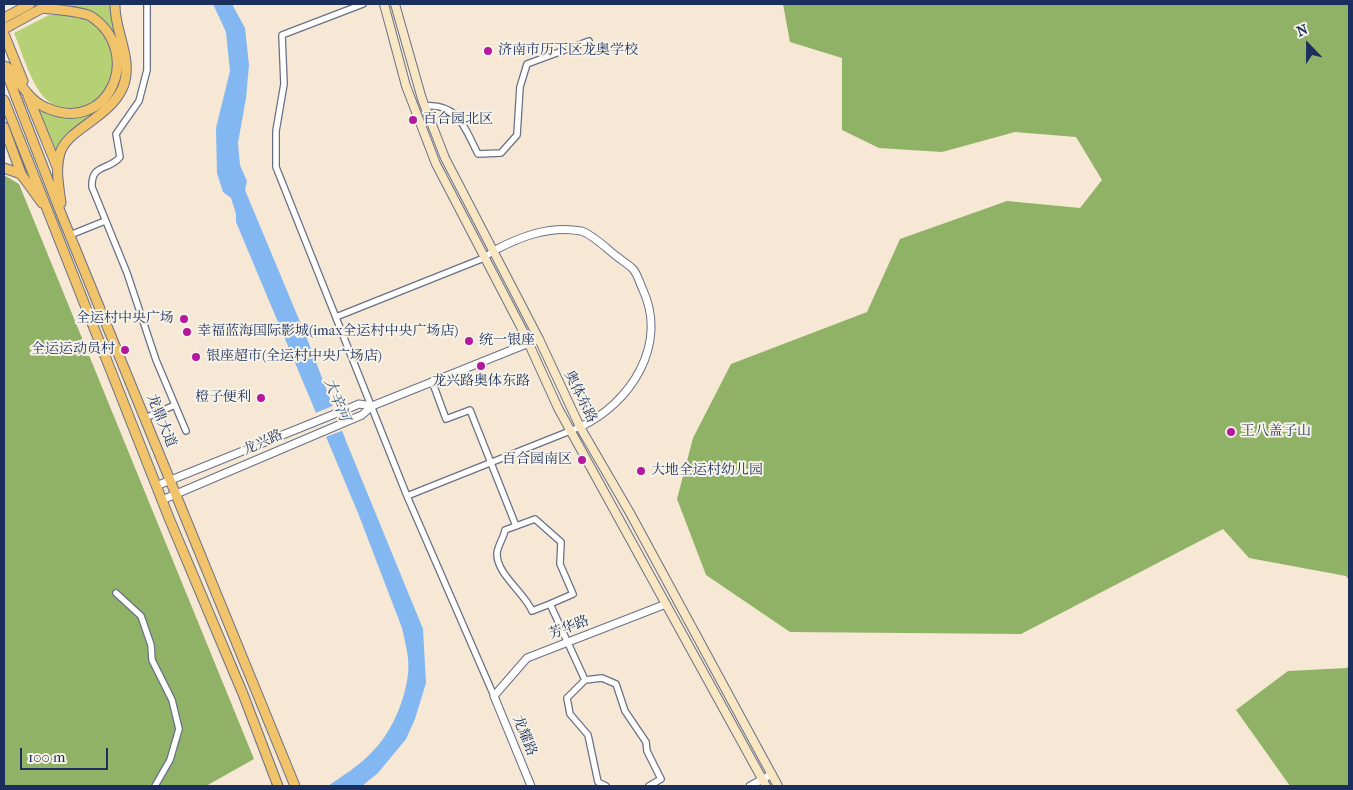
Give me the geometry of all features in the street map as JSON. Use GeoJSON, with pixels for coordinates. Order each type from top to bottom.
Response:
{"type":"FeatureCollection","features":[{"type":"Feature","properties":{"kind":"main road"},"geometry":{"type":"LineString","coordinates":[[4,18],[30,4]]}},
{"type":"Feature","properties":{"kind":"main road"},"geometry":{"type":"LineString","coordinates":[[58,172],[60,152],[70,138],[105,113],[114,103],[123,86],[126,72],[125,54],[114,15],[114,4]]}},
{"type":"Feature","properties":{"kind":"main road"},"geometry":{"type":"LineString","coordinates":[[384,4],[406,86],[425,140],[571,432],[764,783]]}},
{"type":"Feature","properties":{"kind":"main road","name":"奥体东路"},"geometry":{"type":"LineString","coordinates":[[395,4],[425,106],[445,158],[539,339],[580,427],[630,513],[778,786]]}},
{"type":"Feature","properties":{"kind":"main road"},"geometry":{"type":"LineString","coordinates":[[4,29],[47,6],[90,16],[106,30],[116,50],[118,65],[115,82],[106,99],[88,111],[70,114],[46,108],[28,94],[4,64]]}},
{"type":"Feature","properties":{"kind":"main road"},"geometry":{"type":"LineString","coordinates":[[4,34],[54,158],[58,172],[62,216]]}},
{"type":"Feature","properties":{"kind":"main road","name":"龙鼎大道"},"geometry":{"type":"LineString","coordinates":[[4,64],[62,216],[296,786]]}},
{"type":"Feature","properties":{"kind":"main road","name":"龙鼎大道"},"geometry":{"type":"LineString","coordinates":[[4,100],[156,486],[243,694],[278,786]]}},
{"type":"Feature","properties":{"kind":"main road"},"geometry":{"type":"LineString","coordinates":[[4,127],[23,177]]}},
{"type":"Feature","properties":{"kind":"main road"},"geometry":{"type":"LineString","coordinates":[[4,168],[21,174],[52,219]]}},
{"type":"Feature","properties":{"kind":"street"},"geometry":{"type":"LineString","coordinates":[[146,4],[147,70],[139,101],[116,134],[120,157],[116,162],[95,171],[92,178],[92,186],[127,273],[156,360],[186,430]]}},
{"type":"Feature","properties":{"kind":"street"},"geometry":{"type":"LineString","coordinates":[[363,4],[282,35],[284,84],[276,131],[276,166],[407,496],[494,696]]}},
{"type":"Feature","properties":{"kind":"street"},"geometry":{"type":"LineString","coordinates":[[425,106],[439,105],[460,118],[478,154],[501,153],[517,135],[520,87],[527,64],[589,41]]}},
{"type":"Feature","properties":{"kind":"street"},"geometry":{"type":"LineString","coordinates":[[70,234],[105,221]]}},
{"type":"Feature","properties":{"kind":"street"},"geometry":{"type":"LineString","coordinates":[[336,317],[484,258],[493,250],[517,238],[549,230],[582,232],[634,270],[649,304],[653,332],[645,364],[625,393],[591,422],[571,432],[407,496]]}},
{"type":"Feature","properties":{"kind":"street","name":"龙兴路"},"geometry":{"type":"LineString","coordinates":[[162,500],[362,415],[372,406],[539,339]]}},
{"type":"Feature","properties":{"kind":"street"},"geometry":{"type":"LineString","coordinates":[[432,381],[446,419],[470,410],[516,526]]}},
{"type":"Feature","properties":{"kind":"street","name":"龙兴路"},"geometry":{"type":"LineString","coordinates":[[156,486],[359,404],[372,406]]}},
{"type":"Feature","properties":{"kind":"street"},"geometry":{"type":"LineString","coordinates":[[145,418],[175,405]]}},
{"type":"Feature","properties":{"kind":"street"},"geometry":{"type":"LineString","coordinates":[[534,519],[561,542],[560,564],[573,594],[532,611],[529,602],[510,582],[497,553],[505,530],[516,526],[534,519]]}},
{"type":"Feature","properties":{"kind":"street"},"geometry":{"type":"LineString","coordinates":[[116,593],[141,616],[151,645],[152,660],[172,700],[179,729],[170,760],[155,786]]}},
{"type":"Feature","properties":{"kind":"street"},"geometry":{"type":"LineString","coordinates":[[550,604],[585,680]]}},
{"type":"Feature","properties":{"kind":"street","name":"芳华路"},"geometry":{"type":"LineString","coordinates":[[494,696],[527,658],[666,604]]}},
{"type":"Feature","properties":{"kind":"street"},"geometry":{"type":"LineString","coordinates":[[606,786],[598,782],[588,735],[570,714],[567,698],[585,680],[602,678],[616,684],[625,711],[646,742],[647,751],[660,779],[650,786]]}},
{"type":"Feature","properties":{"kind":"street","name":"龙耀路"},"geometry":{"type":"LineString","coordinates":[[494,696],[531,786]]}},
{"type":"Feature","properties":{"kind":"street"},"geometry":{"type":"LineString","coordinates":[[750,786],[764,783],[772,774]]}},
{"type":"Feature","properties":{"kind":"green space"},"geometry":{"type":"Polygon","coordinates":[[[112,4],[124,67],[121,85],[112,102],[62,140],[57,152],[37,107],[55,116],[65,118],[85,115],[96,110],[105,103],[118,85],[122,62],[115,40],[103,25],[88,12],[67,5],[112,4]]]}},
{"type":"Feature","properties":{"kind":"green space"},"geometry":{"type":"Polygon","coordinates":[[[783,4],[1349,4],[1349,580],[1346,576],[1249,558],[1223,529],[1021,634],[790,632],[706,575],[677,499],[693,438],[731,364],[867,312],[900,239],[1007,201],[1080,208],[1102,180],[1076,137],[1015,132],[942,152],[879,148],[842,130],[842,58],[790,42],[783,4]]]}},
{"type":"Feature","properties":{"kind":"green space"},"geometry":{"type":"Polygon","coordinates":[[[49,15],[73,16],[90,21],[102,33],[112,52],[114,67],[106,89],[90,104],[80,108],[59,107],[42,95],[32,79],[14,33],[49,15]]]}},
{"type":"Feature","properties":{"kind":"green space"},"geometry":{"type":"Polygon","coordinates":[[[4,175],[19,184],[254,759],[206,786],[4,786],[4,175]]]}},
{"type":"Feature","properties":{"kind":"green space"},"geometry":{"type":"Polygon","coordinates":[[[1349,664],[1349,786],[1290,786],[1236,710],[1288,671],[1347,668],[1349,664]]]}},
{"type":"Feature","properties":{"kind":"water"},"geometry":{"type":"Polygon","coordinates":[[[213,4],[232,4],[245,28],[249,65],[246,98],[238,143],[240,165],[247,181],[245,190],[308,341],[346,441],[423,629],[426,683],[415,719],[406,739],[378,773],[362,786],[328,786],[366,758],[391,727],[404,695],[408,668],[407,651],[402,628],[358,513],[236,222],[236,214],[231,198],[223,192],[217,173],[216,128],[230,71],[226,32],[213,4]]]}},
{"type":"Feature","properties":{"kind":"pier"},"geometry":{"type":"Polygon","coordinates":[[[335,405],[344,430],[323,438],[313,414],[335,405]]]}},
{"type":"Feature","properties":{"kind":"place","name":"济南市历下区龙奥学校"},"geometry":{"type":"Point","coordinates":[488,51]}},
{"type":"Feature","properties":{"kind":"place","name":"百合园北区"},"geometry":{"type":"Point","coordinates":[413,120]}},
{"type":"Feature","properties":{"kind":"place","name":"全运村中央广场"},"geometry":{"type":"Point","coordinates":[184,319]}},
{"type":"Feature","properties":{"kind":"place","name":"幸福蓝海国际影城(imax全运村中央广场店)"},"geometry":{"type":"Point","coordinates":[187,332]}},
{"type":"Feature","properties":{"kind":"place","name":"统一银座"},"geometry":{"type":"Point","coordinates":[469,341]}},
{"type":"Feature","properties":{"kind":"place","name":"全运运动员村"},"geometry":{"type":"Point","coordinates":[125,350]}},
{"type":"Feature","properties":{"kind":"place","name":"银座超市(全运村中央广场店)"},"geometry":{"type":"Point","coordinates":[196,357]}},
{"type":"Feature","properties":{"kind":"place","name":"龙兴路奥体东路"},"geometry":{"type":"Point","coordinates":[481,366]}},
{"type":"Feature","properties":{"kind":"place","name":"橙子便利"},"geometry":{"type":"Point","coordinates":[261,398]}},
{"type":"Feature","properties":{"kind":"place","name":"王八盖子山"},"geometry":{"type":"Point","coordinates":[1231,432]}},
{"type":"Feature","properties":{"kind":"place","name":"百合园南区"},"geometry":{"type":"Point","coordinates":[582,460]}},
{"type":"Feature","properties":{"kind":"place","name":"大地全运村幼儿园"},"geometry":{"type":"Point","coordinates":[641,471]}},
{"type":"Feature","properties":{"kind":"water label","name":"大辛河"},"geometry":{"type":"Point","coordinates":[336,400]}}]}
